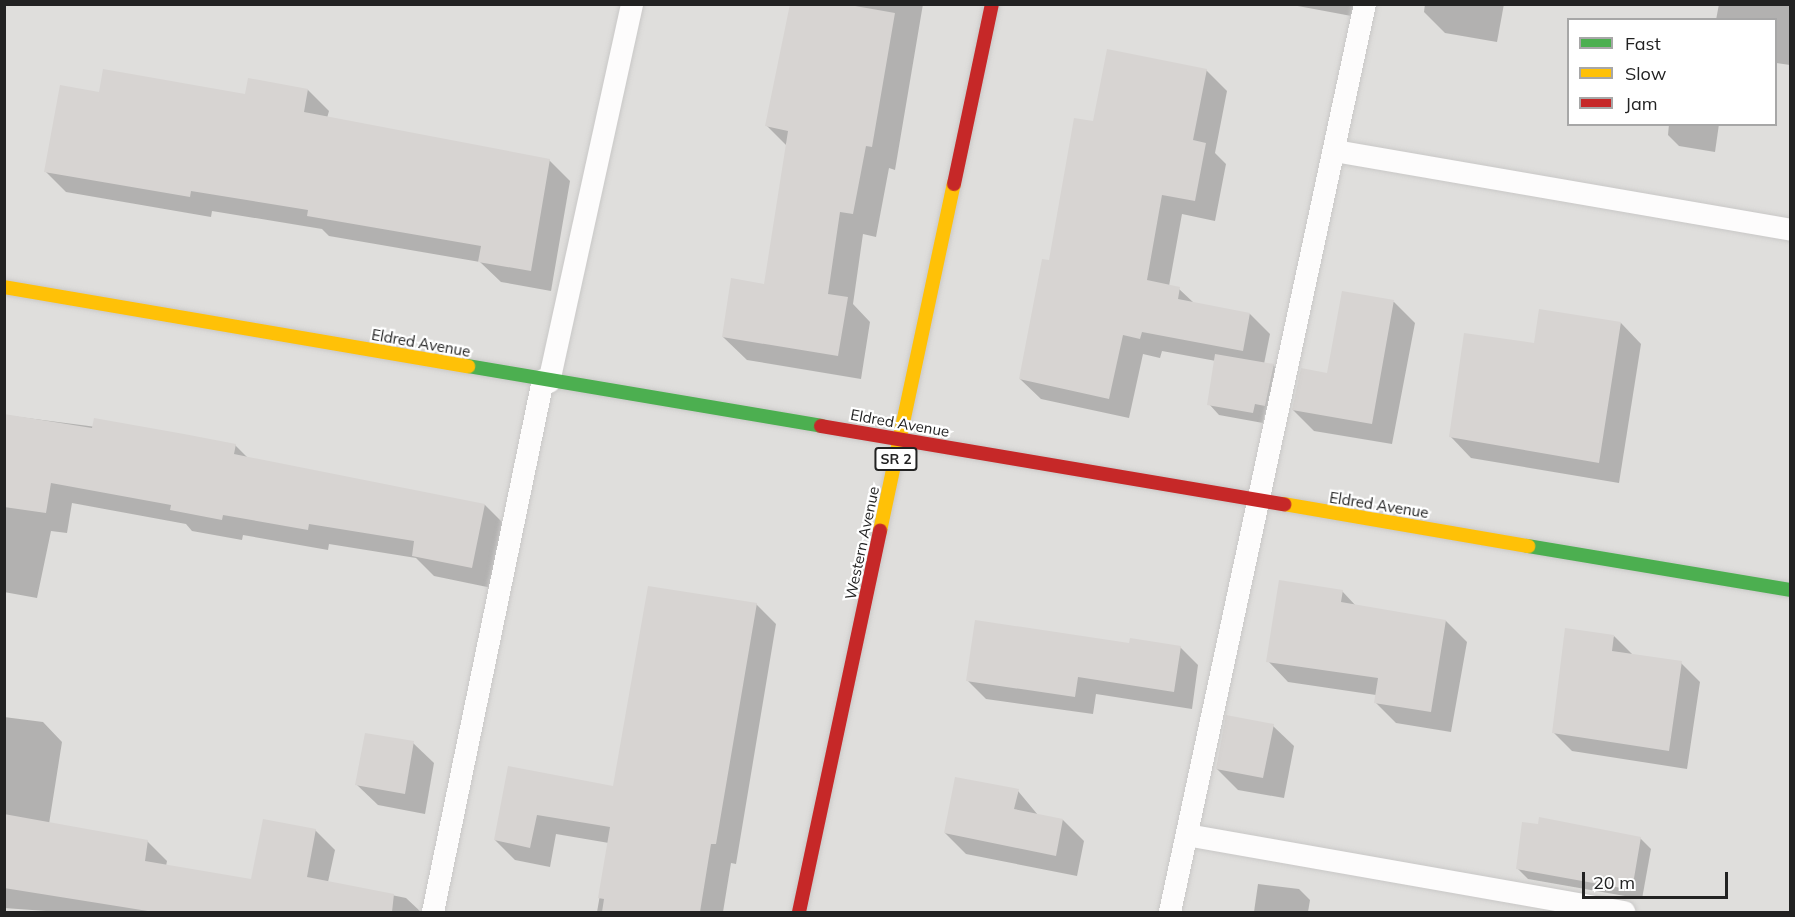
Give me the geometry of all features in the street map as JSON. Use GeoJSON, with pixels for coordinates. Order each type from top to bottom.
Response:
{"type":"FeatureCollection","features":[{"type":"Feature","properties":{"kind":"street","name":"Western Avenue"},"geometry":{"type":"LineString","coordinates":[[800,912],[992,4]]}},
{"type":"Feature","properties":{"kind":"street","name":"Eldred Avenue"},"geometry":{"type":"LineString","coordinates":[[4,287],[546,381],[1791,590]]}},
{"type":"Feature","properties":{"kind":"lane"},"geometry":{"type":"LineString","coordinates":[[434,912],[546,381],[632,4]]}},
{"type":"Feature","properties":{"kind":"lane"},"geometry":{"type":"LineString","coordinates":[[1170,912],[1365,4]]}},
{"type":"Feature","properties":{"kind":"lane"},"geometry":{"type":"LineString","coordinates":[[1335,151],[1791,230]]}},
{"type":"Feature","properties":{"kind":"lane"},"geometry":{"type":"LineString","coordinates":[[1187,835],[1624,912]]}},
{"type":"Feature","properties":{"kind":"shaded area"},"geometry":{"type":"Polygon","coordinates":[[[5,5],[1790,5],[1790,912],[5,912],[5,5]]]}},
{"type":"Feature","properties":{"kind":"building"},"geometry":{"type":"Polygon","coordinates":[[[790,4],[844,4],[895,13],[872,147],[866,146],[853,214],[840,212],[828,294],[848,297],[838,356],[722,337],[731,278],[764,284],[788,131],[765,126],[790,4]]]}},
{"type":"Feature","properties":{"kind":"building"},"geometry":{"type":"Polygon","coordinates":[[[1107,49],[1207,69],[1193,140],[1206,143],[1195,201],[1162,195],[1147,280],[1180,287],[1178,299],[1250,313],[1243,351],[1142,332],[1140,339],[1123,335],[1109,399],[1019,379],[1042,259],[1049,260],[1074,118],[1093,121],[1107,49]]]}},
{"type":"Feature","properties":{"kind":"building"},"geometry":{"type":"Polygon","coordinates":[[[103,69],[245,94],[248,78],[308,89],[304,112],[550,159],[531,271],[478,262],[481,246],[307,216],[308,210],[191,191],[190,197],[44,172],[60,85],[99,92],[103,69]]]}},
{"type":"Feature","properties":{"kind":"building"},"geometry":{"type":"Polygon","coordinates":[[[1342,291],[1394,300],[1372,424],[1292,410],[1301,368],[1327,373],[1342,291]]]}},
{"type":"Feature","properties":{"kind":"building"},"geometry":{"type":"Polygon","coordinates":[[[1539,309],[1621,322],[1599,463],[1449,437],[1464,333],[1534,343],[1539,309]]]}},
{"type":"Feature","properties":{"kind":"building"},"geometry":{"type":"Polygon","coordinates":[[[1215,354],[1274,364],[1265,406],[1255,404],[1253,413],[1207,405],[1215,354]]]}},
{"type":"Feature","properties":{"kind":"building"},"geometry":{"type":"Polygon","coordinates":[[[4,414],[92,428],[94,418],[184,434],[236,444],[234,454],[485,504],[472,568],[412,556],[414,541],[309,524],[308,530],[223,515],[222,520],[170,510],[171,505],[51,483],[46,513],[4,507],[4,414]]]}},
{"type":"Feature","properties":{"kind":"building"},"geometry":{"type":"Polygon","coordinates":[[[1279,580],[1343,590],[1341,602],[1446,620],[1431,712],[1374,703],[1378,678],[1266,662],[1279,580]]]}},
{"type":"Feature","properties":{"kind":"building"},"geometry":{"type":"Polygon","coordinates":[[[648,586],[757,603],[716,844],[711,844],[700,912],[602,912],[604,899],[598,898],[610,827],[537,815],[530,848],[494,840],[508,766],[613,786],[648,586]]]}},
{"type":"Feature","properties":{"kind":"building"},"geometry":{"type":"Polygon","coordinates":[[[975,620],[1129,643],[1130,638],[1181,646],[1174,692],[1078,677],[1075,697],[966,681],[975,620]]]}},
{"type":"Feature","properties":{"kind":"building"},"geometry":{"type":"Polygon","coordinates":[[[1565,628],[1614,635],[1612,651],[1682,661],[1669,751],[1552,733],[1565,628]]]}},
{"type":"Feature","properties":{"kind":"building"},"geometry":{"type":"Polygon","coordinates":[[[1226,715],[1274,724],[1263,778],[1216,769],[1226,715]]]}},
{"type":"Feature","properties":{"kind":"building"},"geometry":{"type":"Polygon","coordinates":[[[365,733],[414,741],[405,794],[355,785],[365,733]]]}},
{"type":"Feature","properties":{"kind":"building"},"geometry":{"type":"Polygon","coordinates":[[[955,777],[1019,789],[1014,809],[1063,819],[1056,856],[944,833],[955,777]]]}},
{"type":"Feature","properties":{"kind":"building"},"geometry":{"type":"Polygon","coordinates":[[[4,814],[148,840],[145,861],[251,879],[263,819],[316,829],[307,877],[394,894],[392,912],[154,912],[4,888],[4,814]]]}},
{"type":"Feature","properties":{"kind":"building"},"geometry":{"type":"Polygon","coordinates":[[[1539,817],[1641,837],[1632,890],[1516,869],[1522,822],[1538,824],[1539,817]]]}},
{"type":"Feature","properties":{"kind":"traffic: fast"},"geometry":{"type":"LineString","coordinates":[[468,366],[821,426]]}},
{"type":"Feature","properties":{"kind":"traffic: fast"},"geometry":{"type":"LineString","coordinates":[[1528,546],[1790,590]]}},
{"type":"Feature","properties":{"kind":"traffic: slow"},"geometry":{"type":"LineString","coordinates":[[880,531],[954,184]]}},
{"type":"Feature","properties":{"kind":"traffic: slow"},"geometry":{"type":"LineString","coordinates":[[4,287],[468,366]]}},
{"type":"Feature","properties":{"kind":"traffic: slow"},"geometry":{"type":"LineString","coordinates":[[1284,504],[1528,546]]}},
{"type":"Feature","properties":{"kind":"traffic: jam"},"geometry":{"type":"LineString","coordinates":[[954,184],[992,4]]}},
{"type":"Feature","properties":{"kind":"traffic: jam"},"geometry":{"type":"LineString","coordinates":[[821,426],[1284,504]]}},
{"type":"Feature","properties":{"kind":"traffic: jam"},"geometry":{"type":"LineString","coordinates":[[799,912],[880,531]]}}]}
